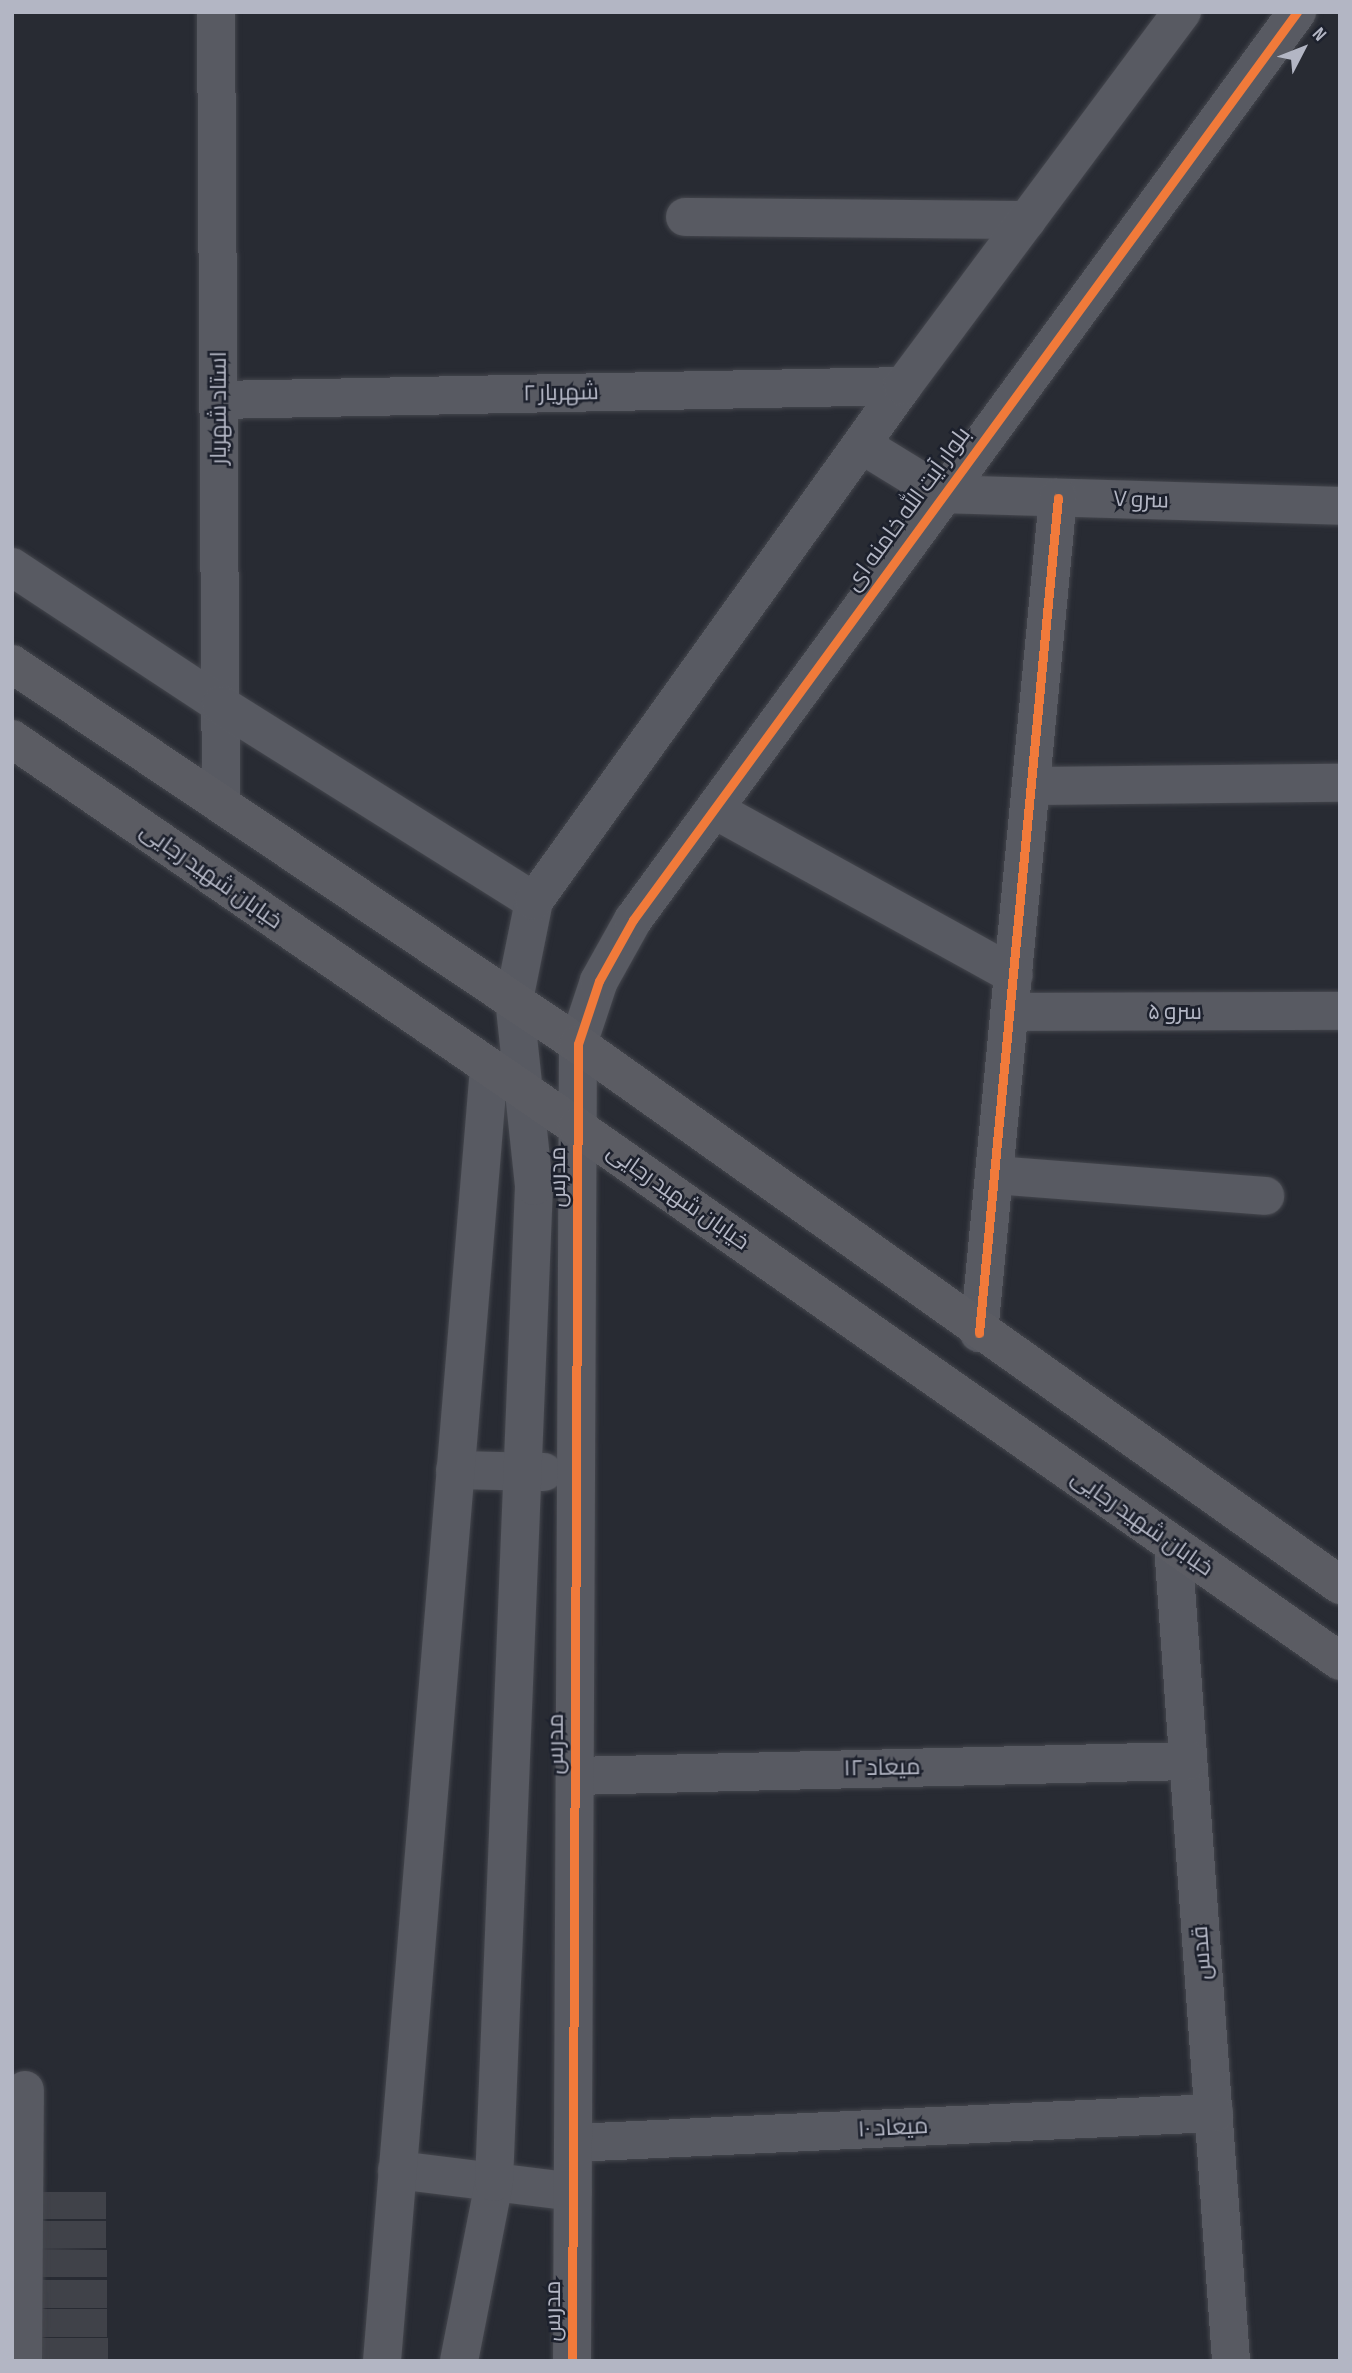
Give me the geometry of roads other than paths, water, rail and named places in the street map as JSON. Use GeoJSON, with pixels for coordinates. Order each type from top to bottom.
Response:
{"type":"FeatureCollection","features":[{"type":"Feature","properties":{"kind":"main road"},"geometry":{"type":"LineString","coordinates":[[12,664],[578,1044],[979,1333],[1340,1585]]}},
{"type":"Feature","properties":{"kind":"main road","name":"خیابان شهید رجایی"},"geometry":{"type":"LineString","coordinates":[[12,739],[577,1127],[1340,1661]]}},
{"type":"Feature","properties":{"kind":"street","name":"استاد شهریار"},"geometry":{"type":"LineString","coordinates":[[216,12],[221,803]]}},
{"type":"Feature","properties":{"kind":"street"},"geometry":{"type":"LineString","coordinates":[[514,1000],[534,901],[903,386],[1182,12]]}},
{"type":"Feature","properties":{"kind":"street","name":"بلوار آیت الله خامنه ای"},"geometry":{"type":"LineString","coordinates":[[578,1044],[599,981],[633,920],[717,811],[942,494],[1297,12]]}},
{"type":"Feature","properties":{"kind":"street"},"geometry":{"type":"LineString","coordinates":[[685,217],[1027,220]]}},
{"type":"Feature","properties":{"kind":"street","name":"شهریار ۲"},"geometry":{"type":"LineString","coordinates":[[219,400],[903,386]]}},
{"type":"Feature","properties":{"kind":"street"},"geometry":{"type":"LineString","coordinates":[[862,445],[942,494]]}},
{"type":"Feature","properties":{"kind":"street","name":"سرو ۷"},"geometry":{"type":"LineString","coordinates":[[942,494],[1340,506]]}},
{"type":"Feature","properties":{"kind":"street"},"geometry":{"type":"LineString","coordinates":[[979,1333],[1058,498]]}},
{"type":"Feature","properties":{"kind":"street"},"geometry":{"type":"LineString","coordinates":[[12,567],[221,705],[534,901]]}},
{"type":"Feature","properties":{"kind":"street"},"geometry":{"type":"LineString","coordinates":[[1032,786],[1340,783]]}},
{"type":"Feature","properties":{"kind":"street"},"geometry":{"type":"LineString","coordinates":[[717,811],[1012,994]]}},
{"type":"Feature","properties":{"kind":"street","name":"سرو ۵"},"geometry":{"type":"LineString","coordinates":[[1012,994],[1340,1011]]}},
{"type":"Feature","properties":{"kind":"street","name":"مدرس"},"geometry":{"type":"LineString","coordinates":[[459,2361],[494,2182],[520,1472],[534,1186],[514,1000]]}},
{"type":"Feature","properties":{"kind":"street","name":"مدرس"},"geometry":{"type":"LineString","coordinates":[[572,2361],[578,1044]]}},
{"type":"Feature","properties":{"kind":"street"},"geometry":{"type":"LineString","coordinates":[[382,2361],[489,1068]]}},
{"type":"Feature","properties":{"kind":"street"},"geometry":{"type":"LineString","coordinates":[[994,1175],[1265,1196]]}},
{"type":"Feature","properties":{"kind":"street"},"geometry":{"type":"LineString","coordinates":[[455,1470],[576,1473]]}},
{"type":"Feature","properties":{"kind":"street","name":"قدس"},"geometry":{"type":"LineString","coordinates":[[1173,1545],[1231,2361]]}},
{"type":"Feature","properties":{"kind":"street","name":"میعاد ۱۲"},"geometry":{"type":"LineString","coordinates":[[575,1776],[1188,1761]]}},
{"type":"Feature","properties":{"kind":"street"},"geometry":{"type":"LineString","coordinates":[[23,2361],[25,2090]]}},
{"type":"Feature","properties":{"kind":"street","name":"میعاد ۱۰"},"geometry":{"type":"LineString","coordinates":[[573,2143],[1214,2113]]}},
{"type":"Feature","properties":{"kind":"street"},"geometry":{"type":"LineString","coordinates":[[397,2170],[573,2192]]}}]}
